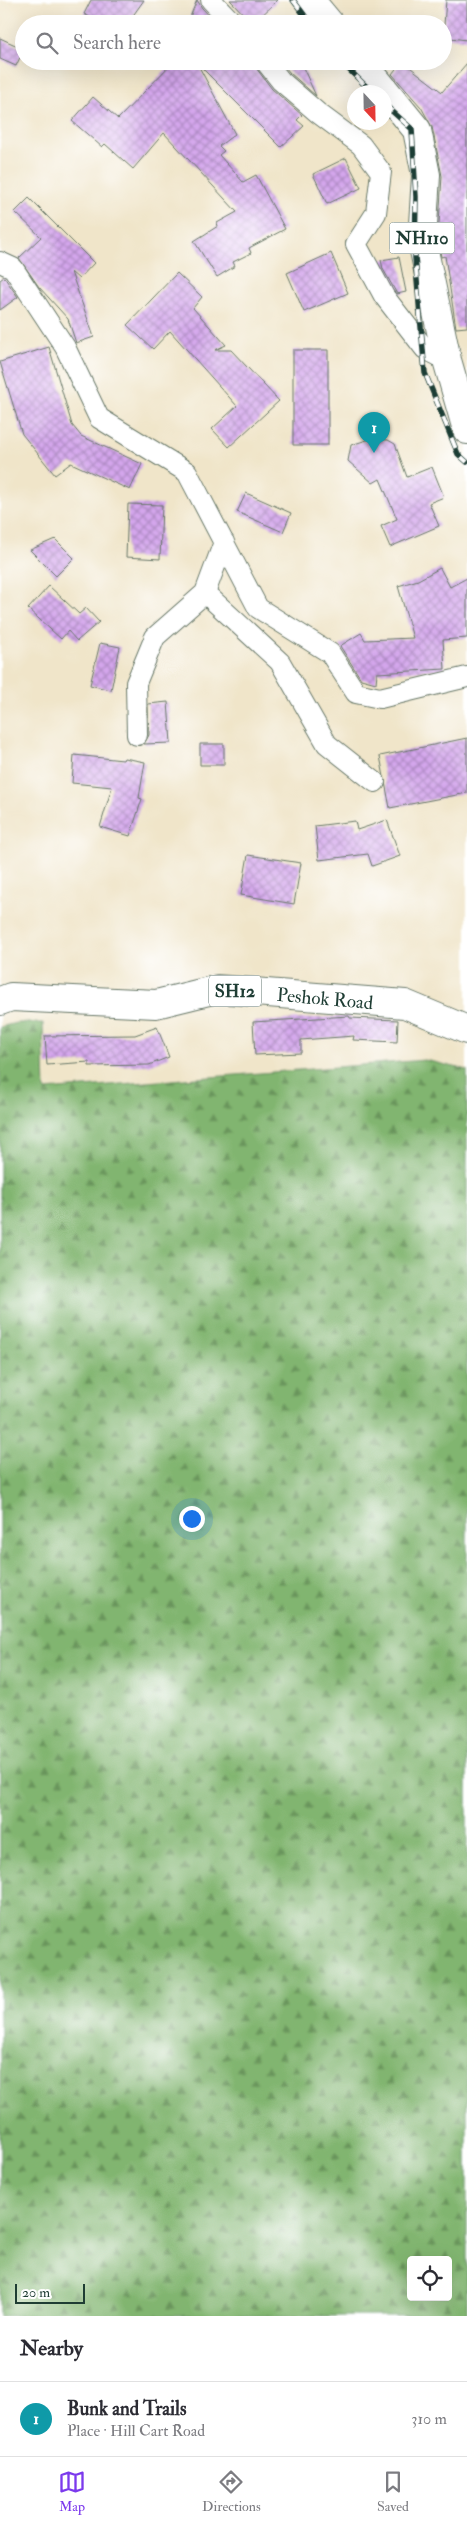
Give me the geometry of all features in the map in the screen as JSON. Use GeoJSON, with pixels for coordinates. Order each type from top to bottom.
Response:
{"type":"FeatureCollection","features":[{"type":"Feature","properties":{"kind":"main road"},"geometry":{"type":"LineString","coordinates":[[310,0],[322,15]]}},
{"type":"Feature","properties":{"kind":"main road","name":"NH110"},"geometry":{"type":"LineString","coordinates":[[367,70],[417,130],[426,175],[422,242],[447,360],[467,430]]}},
{"type":"Feature","properties":{"kind":"main road","name":"Peshok Road"},"geometry":{"type":"LineString","coordinates":[[0,1001],[11,997],[156,1004],[217,989],[405,1004],[467,1030]]}},
{"type":"Feature","properties":{"kind":"street"},"geometry":{"type":"LineString","coordinates":[[211,0],[225,15]]}},
{"type":"Feature","properties":{"kind":"street"},"geometry":{"type":"LineString","coordinates":[[272,70],[281,81],[311,107],[361,145],[380,172],[376,213],[356,244],[384,296],[413,334],[425,349],[447,360]]}},
{"type":"Feature","properties":{"kind":"street"},"geometry":{"type":"LineString","coordinates":[[0,262],[13,268],[65,347],[99,418],[187,472],[258,608],[330,653],[356,692],[380,698],[467,677]]}},
{"type":"Feature","properties":{"kind":"street"},"geometry":{"type":"LineString","coordinates":[[137,735],[136,683],[155,637],[205,593],[224,542]]}},
{"type":"Feature","properties":{"kind":"street"},"geometry":{"type":"LineString","coordinates":[[205,593],[280,662],[327,744],[375,782]]}},
{"type":"Feature","properties":{"kind":"green space"},"geometry":{"type":"Polygon","coordinates":[[[16,1023],[43,1023],[45,1090],[425,1060],[467,1070],[467,2316],[0,2316],[0,1027],[16,1023]]]}},
{"type":"Feature","properties":{"kind":"building"},"geometry":{"type":"Polygon","coordinates":[[[91,0],[144,0],[133,15],[84,14],[91,0]]]}},
{"type":"Feature","properties":{"kind":"building"},"geometry":{"type":"Polygon","coordinates":[[[197,0],[209,15],[191,15],[197,0]]]}},
{"type":"Feature","properties":{"kind":"building"},"geometry":{"type":"Polygon","coordinates":[[[230,0],[278,0],[262,15],[244,15],[230,0]]]}},
{"type":"Feature","properties":{"kind":"building"},"geometry":{"type":"Polygon","coordinates":[[[446,0],[467,0],[467,40],[452,38],[452,15],[445,15],[446,0]]]}},
{"type":"Feature","properties":{"kind":"building"},"geometry":{"type":"Polygon","coordinates":[[[0,38],[15,45],[15,66],[0,59],[0,38]]]}},
{"type":"Feature","properties":{"kind":"building"},"geometry":{"type":"Polygon","coordinates":[[[467,63],[467,327],[456,328],[445,256],[441,257],[438,240],[442,176],[432,127],[421,107],[392,74],[395,70],[414,70],[442,92],[467,63]]]}},
{"type":"Feature","properties":{"kind":"building"},"geometry":{"type":"Polygon","coordinates":[[[165,70],[201,70],[235,134],[219,146],[224,151],[219,155],[243,182],[256,175],[285,229],[249,248],[251,253],[233,262],[235,266],[217,277],[194,241],[218,226],[217,223],[237,212],[164,133],[133,169],[105,144],[102,147],[72,121],[93,97],[118,119],[165,70]]]}},
{"type":"Feature","properties":{"kind":"building"},"geometry":{"type":"Polygon","coordinates":[[[204,70],[258,70],[272,89],[302,115],[297,120],[304,126],[281,147],[204,70]]]}},
{"type":"Feature","properties":{"kind":"building"},"geometry":{"type":"Polygon","coordinates":[[[288,70],[304,70],[316,96],[288,70]]]}},
{"type":"Feature","properties":{"kind":"building"},"geometry":{"type":"Polygon","coordinates":[[[346,158],[361,188],[327,204],[313,174],[346,158]]]}},
{"type":"Feature","properties":{"kind":"building"},"geometry":{"type":"Polygon","coordinates":[[[29,198],[94,263],[79,279],[71,272],[94,337],[76,343],[68,319],[39,287],[19,258],[41,237],[15,212],[29,198]]]}},
{"type":"Feature","properties":{"kind":"building"},"geometry":{"type":"Polygon","coordinates":[[[331,253],[348,293],[304,312],[287,273],[331,253]]]}},
{"type":"Feature","properties":{"kind":"building"},"geometry":{"type":"Polygon","coordinates":[[[399,257],[406,292],[397,294],[383,269],[381,260],[399,257]]]}},
{"type":"Feature","properties":{"kind":"building"},"geometry":{"type":"Polygon","coordinates":[[[177,273],[202,297],[193,308],[226,345],[215,350],[231,350],[279,401],[229,447],[212,429],[237,406],[170,331],[153,349],[127,325],[177,273]]]}},
{"type":"Feature","properties":{"kind":"building"},"geometry":{"type":"Polygon","coordinates":[[[4,277],[18,297],[0,310],[0,280],[4,277]]]}},
{"type":"Feature","properties":{"kind":"building"},"geometry":{"type":"Polygon","coordinates":[[[49,347],[72,425],[81,436],[142,464],[130,490],[71,463],[55,475],[22,434],[0,362],[49,347]]]}},
{"type":"Feature","properties":{"kind":"building"},"geometry":{"type":"Polygon","coordinates":[[[293,350],[328,350],[328,445],[293,445],[293,350]]]}},
{"type":"Feature","properties":{"kind":"building"},"geometry":{"type":"Polygon","coordinates":[[[370,439],[388,440],[395,444],[407,477],[432,467],[444,497],[429,503],[439,526],[390,547],[381,526],[397,519],[380,479],[373,483],[348,461],[351,445],[370,439]]]}},
{"type":"Feature","properties":{"kind":"building"},"geometry":{"type":"Polygon","coordinates":[[[246,493],[291,513],[283,532],[237,512],[246,493]]]}},
{"type":"Feature","properties":{"kind":"building"},"geometry":{"type":"Polygon","coordinates":[[[128,504],[162,505],[160,559],[126,557],[128,504]]]}},
{"type":"Feature","properties":{"kind":"building"},"geometry":{"type":"Polygon","coordinates":[[[55,539],[74,558],[56,576],[30,550],[55,539]]]}},
{"type":"Feature","properties":{"kind":"building"},"geometry":{"type":"Polygon","coordinates":[[[440,568],[450,587],[467,578],[467,638],[443,640],[445,669],[377,673],[376,683],[361,679],[340,646],[361,633],[365,640],[413,638],[398,586],[418,580],[440,568]]]}},
{"type":"Feature","properties":{"kind":"building"},"geometry":{"type":"Polygon","coordinates":[[[49,586],[79,614],[86,608],[99,622],[77,641],[68,631],[61,639],[28,609],[49,586]]]}},
{"type":"Feature","properties":{"kind":"building"},"geometry":{"type":"Polygon","coordinates":[[[100,643],[120,647],[111,690],[90,685],[100,643]]]}},
{"type":"Feature","properties":{"kind":"building"},"geometry":{"type":"Polygon","coordinates":[[[168,702],[171,743],[144,744],[149,735],[148,704],[168,702]]]}},
{"type":"Feature","properties":{"kind":"building"},"geometry":{"type":"Polygon","coordinates":[[[467,738],[467,793],[390,808],[380,756],[467,738]]]}},
{"type":"Feature","properties":{"kind":"building"},"geometry":{"type":"Polygon","coordinates":[[[200,744],[224,744],[224,765],[200,765],[200,744]]]}},
{"type":"Feature","properties":{"kind":"building"},"geometry":{"type":"Polygon","coordinates":[[[74,755],[123,760],[124,758],[145,762],[139,798],[142,799],[130,836],[100,827],[112,787],[72,783],[74,755]]]}},
{"type":"Feature","properties":{"kind":"building"},"geometry":{"type":"Polygon","coordinates":[[[387,820],[400,856],[372,866],[368,854],[319,860],[315,826],[355,821],[357,830],[387,820]]]}},
{"type":"Feature","properties":{"kind":"building"},"geometry":{"type":"Polygon","coordinates":[[[248,855],[301,863],[294,904],[241,895],[248,855]]]}},
{"type":"Feature","properties":{"kind":"building"},"geometry":{"type":"Polygon","coordinates":[[[349,1016],[350,1018],[398,1020],[397,1042],[353,1040],[354,1036],[301,1040],[301,1053],[255,1055],[253,1022],[349,1016]]]}},
{"type":"Feature","properties":{"kind":"building"},"geometry":{"type":"Polygon","coordinates":[[[157,1027],[169,1057],[149,1065],[89,1066],[89,1062],[47,1065],[45,1036],[135,1035],[157,1027]]]}},
{"type":"Feature","properties":{"kind":"railway"},"geometry":{"type":"LineString","coordinates":[[293,0],[304,15]]}},
{"type":"Feature","properties":{"kind":"railway"},"geometry":{"type":"LineString","coordinates":[[349,70],[365,85]]}},
{"type":"Feature","properties":{"kind":"railway"},"geometry":{"type":"LineString","coordinates":[[392,111],[412,129],[416,197],[415,257],[425,373],[458,454],[467,462]]}},
{"type":"Feature","properties":{"kind":"place","name":"Bunk and Trails"},"geometry":{"type":"Point","coordinates":[374,453]}}]}
